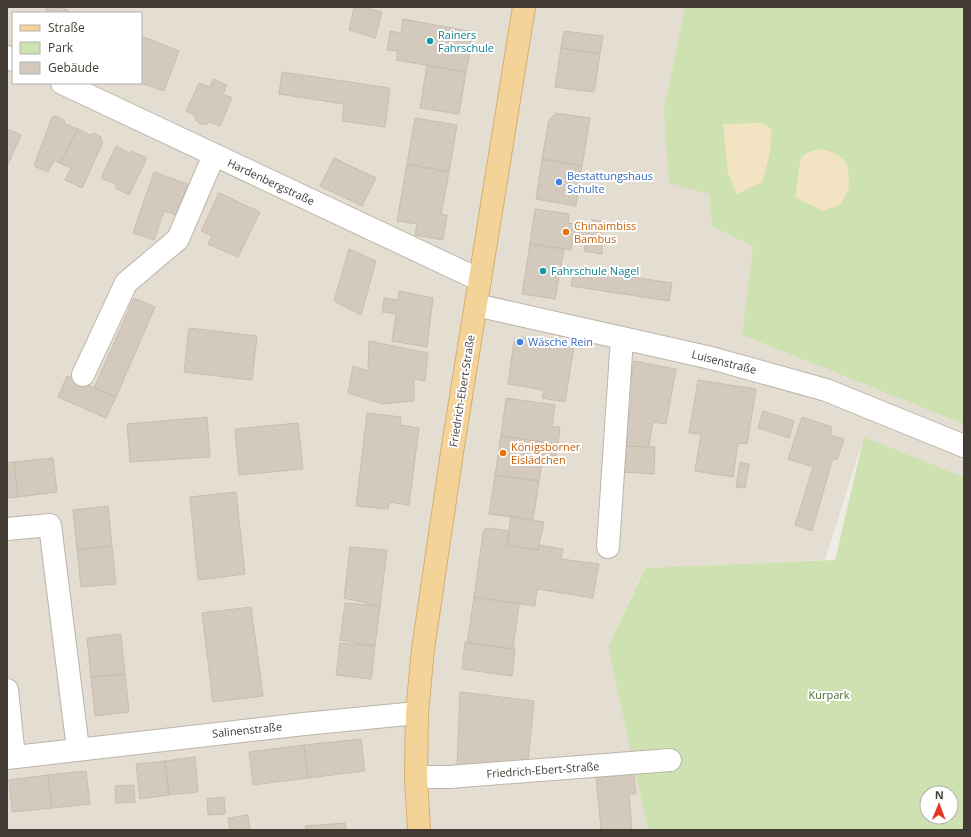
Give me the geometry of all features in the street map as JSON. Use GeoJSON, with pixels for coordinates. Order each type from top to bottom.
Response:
{"type":"FeatureCollection","features":[{"type":"Feature","properties":{"kind":"main road","name":"Friedrich-Ebert-Straße"},"geometry":{"type":"LineString","coordinates":[[419,830],[416,776],[417,713],[432,587],[524,7]]}},
{"type":"Feature","properties":{"kind":"street","name":"Hardenbergstraße"},"geometry":{"type":"LineString","coordinates":[[64,84],[480,280]]}},
{"type":"Feature","properties":{"kind":"street"},"geometry":{"type":"LineString","coordinates":[[83,375],[119,295],[126,283],[178,239],[214,155]]}},
{"type":"Feature","properties":{"kind":"street","name":"Luisenstraße"},"geometry":{"type":"LineString","coordinates":[[476,305],[711,358],[826,390],[964,446]]}},
{"type":"Feature","properties":{"kind":"street"},"geometry":{"type":"LineString","coordinates":[[608,547],[622,338]]}},
{"type":"Feature","properties":{"kind":"street"},"geometry":{"type":"LineString","coordinates":[[7,529],[50,525],[78,749]]}},
{"type":"Feature","properties":{"kind":"street","name":"Salinenstraße"},"geometry":{"type":"LineString","coordinates":[[7,690],[11,757],[417,713]]}},
{"type":"Feature","properties":{"kind":"street","name":"Friedrich-Ebert-Straße"},"geometry":{"type":"LineString","coordinates":[[416,776],[449,777],[670,760]]}},
{"type":"Feature","properties":{"kind":"shaded area"},"geometry":{"type":"Polygon","coordinates":[[[7,7],[685,7],[664,109],[709,194],[712,227],[753,246],[742,335],[964,424],[964,477],[864,437],[825,560],[644,568],[608,647],[648,830],[7,830],[7,7]]]}},
{"type":"Feature","properties":{"kind":"green space"},"geometry":{"type":"Polygon","coordinates":[[[685,7],[964,7],[964,424],[742,335],[753,246],[712,227],[709,194],[669,183],[664,109],[685,7]]]}},
{"type":"Feature","properties":{"kind":"green space","name":"Kurpark"},"geometry":{"type":"Polygon","coordinates":[[[864,437],[964,477],[964,830],[648,830],[608,647],[645,568],[835,560],[864,437]]]}},
{"type":"Feature","properties":{"kind":"sand"},"geometry":{"type":"Polygon","coordinates":[[[762,123],[771,129],[771,143],[762,182],[737,194],[728,173],[723,124],[762,123]]]}},
{"type":"Feature","properties":{"kind":"sand"},"geometry":{"type":"Polygon","coordinates":[[[820,149],[836,154],[848,165],[849,188],[841,204],[823,211],[795,197],[801,157],[809,152],[820,149]]]}},
{"type":"Feature","properties":{"kind":"building"},"geometry":{"type":"Polygon","coordinates":[[[47,7],[60,7],[71,12],[44,12],[47,7]]]}},
{"type":"Feature","properties":{"kind":"building"},"geometry":{"type":"Polygon","coordinates":[[[354,7],[363,7],[382,12],[375,38],[349,30],[354,7]]]}},
{"type":"Feature","properties":{"kind":"building","name":"Rainers Fahrschule"},"geometry":{"type":"Polygon","coordinates":[[[403,19],[474,32],[466,72],[396,60],[398,51],[387,50],[390,31],[401,33],[403,19]]]}},
{"type":"Feature","properties":{"kind":"building"},"geometry":{"type":"Polygon","coordinates":[[[564,31],[603,36],[600,54],[561,48],[564,31]]]}},
{"type":"Feature","properties":{"kind":"building"},"geometry":{"type":"Polygon","coordinates":[[[142,36],[179,51],[164,91],[142,83],[142,36]]]}},
{"type":"Feature","properties":{"kind":"building"},"geometry":{"type":"Polygon","coordinates":[[[561,48],[600,54],[594,92],[555,87],[561,48]]]}},
{"type":"Feature","properties":{"kind":"building"},"geometry":{"type":"Polygon","coordinates":[[[427,65],[466,72],[459,114],[420,108],[427,65]]]}},
{"type":"Feature","properties":{"kind":"building"},"geometry":{"type":"Polygon","coordinates":[[[282,72],[390,88],[385,127],[342,121],[344,104],[279,94],[282,72]]]}},
{"type":"Feature","properties":{"kind":"building"},"geometry":{"type":"Polygon","coordinates":[[[213,79],[227,85],[223,94],[232,98],[220,126],[210,122],[207,124],[200,124],[196,120],[195,115],[186,111],[199,83],[210,87],[213,79]]]}},
{"type":"Feature","properties":{"kind":"building"},"geometry":{"type":"Polygon","coordinates":[[[556,113],[590,118],[582,166],[542,159],[549,120],[556,113]]]}},
{"type":"Feature","properties":{"kind":"building"},"geometry":{"type":"Polygon","coordinates":[[[56,116],[64,120],[65,124],[78,129],[60,163],[54,160],[48,172],[34,166],[52,117],[56,116]]]}},
{"type":"Feature","properties":{"kind":"building"},"geometry":{"type":"Polygon","coordinates":[[[415,118],[457,125],[449,172],[407,164],[415,118]]]}},
{"type":"Feature","properties":{"kind":"building"},"geometry":{"type":"Polygon","coordinates":[[[7,129],[21,135],[8,164],[7,164],[7,129]]]}},
{"type":"Feature","properties":{"kind":"building"},"geometry":{"type":"Polygon","coordinates":[[[78,129],[90,135],[94,133],[101,137],[103,142],[82,188],[65,180],[71,168],[60,163],[78,129]]]}},
{"type":"Feature","properties":{"kind":"building"},"geometry":{"type":"Polygon","coordinates":[[[116,146],[131,154],[132,151],[147,158],[129,195],[115,188],[117,185],[101,178],[116,146]]]}},
{"type":"Feature","properties":{"kind":"building"},"geometry":{"type":"Polygon","coordinates":[[[334,158],[376,178],[362,206],[320,186],[334,158]]]}},
{"type":"Feature","properties":{"kind":"building","name":"Bestattungshaus Schulte"},"geometry":{"type":"Polygon","coordinates":[[[542,159],[582,166],[576,206],[536,199],[542,159]]]}},
{"type":"Feature","properties":{"kind":"building"},"geometry":{"type":"Polygon","coordinates":[[[407,164],[449,172],[441,214],[447,215],[443,240],[415,235],[417,224],[397,221],[407,164]]]}},
{"type":"Feature","properties":{"kind":"building"},"geometry":{"type":"Polygon","coordinates":[[[154,172],[193,186],[182,217],[164,211],[154,240],[133,233],[154,172]]]}},
{"type":"Feature","properties":{"kind":"building"},"geometry":{"type":"Polygon","coordinates":[[[219,193],[260,212],[238,257],[208,244],[212,236],[201,231],[219,193]]]}},
{"type":"Feature","properties":{"kind":"building","name":"Chinaimbiss Bambus"},"geometry":{"type":"Polygon","coordinates":[[[535,209],[569,214],[568,223],[590,227],[591,220],[601,221],[602,254],[584,251],[586,239],[573,237],[571,250],[530,244],[535,209]]]}},
{"type":"Feature","properties":{"kind":"building","name":"Fahrschule Nagel"},"geometry":{"type":"Polygon","coordinates":[[[530,244],[564,249],[555,299],[522,294],[530,244]]]}},
{"type":"Feature","properties":{"kind":"building"},"geometry":{"type":"Polygon","coordinates":[[[349,249],[376,261],[361,315],[334,301],[349,249]]]}},
{"type":"Feature","properties":{"kind":"building"},"geometry":{"type":"Polygon","coordinates":[[[574,268],[672,283],[669,301],[571,286],[574,268]]]}},
{"type":"Feature","properties":{"kind":"building"},"geometry":{"type":"Polygon","coordinates":[[[399,291],[433,298],[427,347],[392,341],[396,314],[382,312],[384,298],[398,300],[399,291]]]}},
{"type":"Feature","properties":{"kind":"building"},"geometry":{"type":"Polygon","coordinates":[[[134,298],[155,307],[116,397],[94,388],[134,298]]]}},
{"type":"Feature","properties":{"kind":"building"},"geometry":{"type":"Polygon","coordinates":[[[189,328],[257,336],[252,380],[184,372],[189,328]]]}},
{"type":"Feature","properties":{"kind":"building"},"geometry":{"type":"Polygon","coordinates":[[[521,337],[574,346],[565,402],[542,398],[544,390],[508,384],[514,342],[521,337]]]}},
{"type":"Feature","properties":{"kind":"building"},"geometry":{"type":"Polygon","coordinates":[[[369,341],[428,353],[425,381],[414,379],[414,401],[383,404],[348,393],[353,366],[368,371],[369,341]]]}},
{"type":"Feature","properties":{"kind":"building"},"geometry":{"type":"Polygon","coordinates":[[[634,361],[676,369],[666,424],[653,422],[649,447],[624,446],[632,398],[627,397],[634,361]]]}},
{"type":"Feature","properties":{"kind":"building"},"geometry":{"type":"Polygon","coordinates":[[[67,376],[116,397],[106,418],[58,397],[67,376]]]}},
{"type":"Feature","properties":{"kind":"building"},"geometry":{"type":"Polygon","coordinates":[[[698,380],[756,389],[747,444],[738,443],[733,477],[695,471],[701,434],[689,433],[698,380]]]}},
{"type":"Feature","properties":{"kind":"building"},"geometry":{"type":"Polygon","coordinates":[[[506,398],[555,405],[552,427],[560,427],[558,444],[501,436],[506,398]]]}},
{"type":"Feature","properties":{"kind":"building"},"geometry":{"type":"Polygon","coordinates":[[[763,411],[794,421],[789,438],[758,428],[763,411]]]}},
{"type":"Feature","properties":{"kind":"building"},"geometry":{"type":"Polygon","coordinates":[[[367,413],[401,417],[400,425],[419,428],[409,505],[389,502],[388,509],[356,506],[367,413]]]}},
{"type":"Feature","properties":{"kind":"building"},"geometry":{"type":"Polygon","coordinates":[[[207,417],[210,457],[130,462],[127,424],[207,417]]]}},
{"type":"Feature","properties":{"kind":"building"},"geometry":{"type":"Polygon","coordinates":[[[802,417],[832,427],[830,435],[844,439],[837,460],[833,458],[812,531],[795,525],[813,467],[788,459],[802,417]]]}},
{"type":"Feature","properties":{"kind":"building"},"geometry":{"type":"Polygon","coordinates":[[[298,423],[303,469],[239,475],[235,429],[298,423]]]}},
{"type":"Feature","properties":{"kind":"building"},"geometry":{"type":"Polygon","coordinates":[[[501,436],[558,444],[556,456],[543,454],[539,481],[495,475],[501,436]]]}},
{"type":"Feature","properties":{"kind":"building"},"geometry":{"type":"Polygon","coordinates":[[[624,446],[655,447],[654,474],[623,472],[624,446]]]}},
{"type":"Feature","properties":{"kind":"building"},"geometry":{"type":"Polygon","coordinates":[[[53,458],[57,492],[18,497],[14,462],[53,458]]]}},
{"type":"Feature","properties":{"kind":"building"},"geometry":{"type":"Polygon","coordinates":[[[14,462],[18,497],[7,498],[7,463],[14,462]]]}},
{"type":"Feature","properties":{"kind":"building"},"geometry":{"type":"Polygon","coordinates":[[[740,462],[749,464],[745,488],[736,487],[740,462]]]}},
{"type":"Feature","properties":{"kind":"building"},"geometry":{"type":"Polygon","coordinates":[[[495,475],[539,481],[533,520],[489,514],[495,475]]]}},
{"type":"Feature","properties":{"kind":"building"},"geometry":{"type":"Polygon","coordinates":[[[236,492],[245,574],[198,580],[190,497],[236,492]]]}},
{"type":"Feature","properties":{"kind":"building"},"geometry":{"type":"Polygon","coordinates":[[[108,506],[112,546],[77,550],[73,510],[108,506]]]}},
{"type":"Feature","properties":{"kind":"building"},"geometry":{"type":"Polygon","coordinates":[[[511,516],[544,522],[538,550],[507,545],[511,516]]]}},
{"type":"Feature","properties":{"kind":"building"},"geometry":{"type":"Polygon","coordinates":[[[488,528],[509,531],[507,545],[538,550],[539,545],[563,549],[561,559],[599,564],[593,598],[537,589],[535,606],[474,597],[483,534],[484,530],[488,528]]]}},
{"type":"Feature","properties":{"kind":"building"},"geometry":{"type":"Polygon","coordinates":[[[112,546],[116,584],[81,587],[77,550],[112,546]]]}},
{"type":"Feature","properties":{"kind":"building"},"geometry":{"type":"Polygon","coordinates":[[[350,547],[387,550],[380,606],[344,598],[350,547]]]}},
{"type":"Feature","properties":{"kind":"building"},"geometry":{"type":"Polygon","coordinates":[[[474,597],[519,604],[513,649],[467,643],[474,597]]]}},
{"type":"Feature","properties":{"kind":"building"},"geometry":{"type":"Polygon","coordinates":[[[345,603],[380,606],[375,646],[340,640],[345,603]]]}},
{"type":"Feature","properties":{"kind":"building"},"geometry":{"type":"Polygon","coordinates":[[[251,607],[263,696],[213,702],[202,613],[251,607]]]}},
{"type":"Feature","properties":{"kind":"building"},"geometry":{"type":"Polygon","coordinates":[[[121,634],[125,674],[91,677],[87,638],[121,634]]]}},
{"type":"Feature","properties":{"kind":"building"},"geometry":{"type":"Polygon","coordinates":[[[465,642],[515,649],[512,676],[462,669],[465,642]]]}},
{"type":"Feature","properties":{"kind":"building"},"geometry":{"type":"Polygon","coordinates":[[[340,643],[375,646],[371,679],[336,675],[340,643]]]}},
{"type":"Feature","properties":{"kind":"building"},"geometry":{"type":"Polygon","coordinates":[[[125,674],[129,712],[95,716],[91,677],[125,674]]]}},
{"type":"Feature","properties":{"kind":"building"},"geometry":{"type":"Polygon","coordinates":[[[460,692],[534,701],[528,761],[457,767],[460,692]]]}},
{"type":"Feature","properties":{"kind":"building"},"geometry":{"type":"Polygon","coordinates":[[[361,739],[365,771],[308,778],[304,745],[361,739]]]}},
{"type":"Feature","properties":{"kind":"building"},"geometry":{"type":"Polygon","coordinates":[[[304,745],[308,778],[253,785],[249,752],[304,745]]]}},
{"type":"Feature","properties":{"kind":"building"},"geometry":{"type":"Polygon","coordinates":[[[195,757],[198,792],[169,795],[165,761],[195,757]]]}},
{"type":"Feature","properties":{"kind":"building"},"geometry":{"type":"Polygon","coordinates":[[[165,761],[169,795],[140,799],[136,764],[165,761]]]}},
{"type":"Feature","properties":{"kind":"building"},"geometry":{"type":"Polygon","coordinates":[[[86,771],[90,804],[52,808],[48,775],[86,771]]]}},
{"type":"Feature","properties":{"kind":"building"},"geometry":{"type":"Polygon","coordinates":[[[634,774],[636,794],[629,794],[632,830],[601,830],[596,777],[634,774]]]}},
{"type":"Feature","properties":{"kind":"building"},"geometry":{"type":"Polygon","coordinates":[[[48,775],[52,808],[12,812],[9,780],[48,775]]]}},
{"type":"Feature","properties":{"kind":"building"},"geometry":{"type":"Polygon","coordinates":[[[134,785],[135,802],[116,803],[115,786],[134,785]]]}},
{"type":"Feature","properties":{"kind":"building"},"geometry":{"type":"Polygon","coordinates":[[[224,797],[225,814],[208,815],[207,799],[224,797]]]}},
{"type":"Feature","properties":{"kind":"building"},"geometry":{"type":"Polygon","coordinates":[[[248,815],[250,830],[230,830],[228,818],[248,815]]]}},
{"type":"Feature","properties":{"kind":"building"},"geometry":{"type":"Polygon","coordinates":[[[345,823],[346,830],[306,830],[305,826],[345,823]]]}},
{"type":"Feature","properties":{"kind":"place","name":"Rainers Fahrschule"},"geometry":{"type":"Point","coordinates":[430,41]}},
{"type":"Feature","properties":{"kind":"place","name":"Bestattungshaus Schulte"},"geometry":{"type":"Point","coordinates":[559,182]}},
{"type":"Feature","properties":{"kind":"place","name":"Chinaimbiss Bambus"},"geometry":{"type":"Point","coordinates":[566,232]}},
{"type":"Feature","properties":{"kind":"place","name":"Fahrschule Nagel"},"geometry":{"type":"Point","coordinates":[543,271]}},
{"type":"Feature","properties":{"kind":"place","name":"Wäsche Rein"},"geometry":{"type":"Point","coordinates":[520,342]}},
{"type":"Feature","properties":{"kind":"place","name":"Königsborner Eislädchen"},"geometry":{"type":"Point","coordinates":[503,453]}}]}
